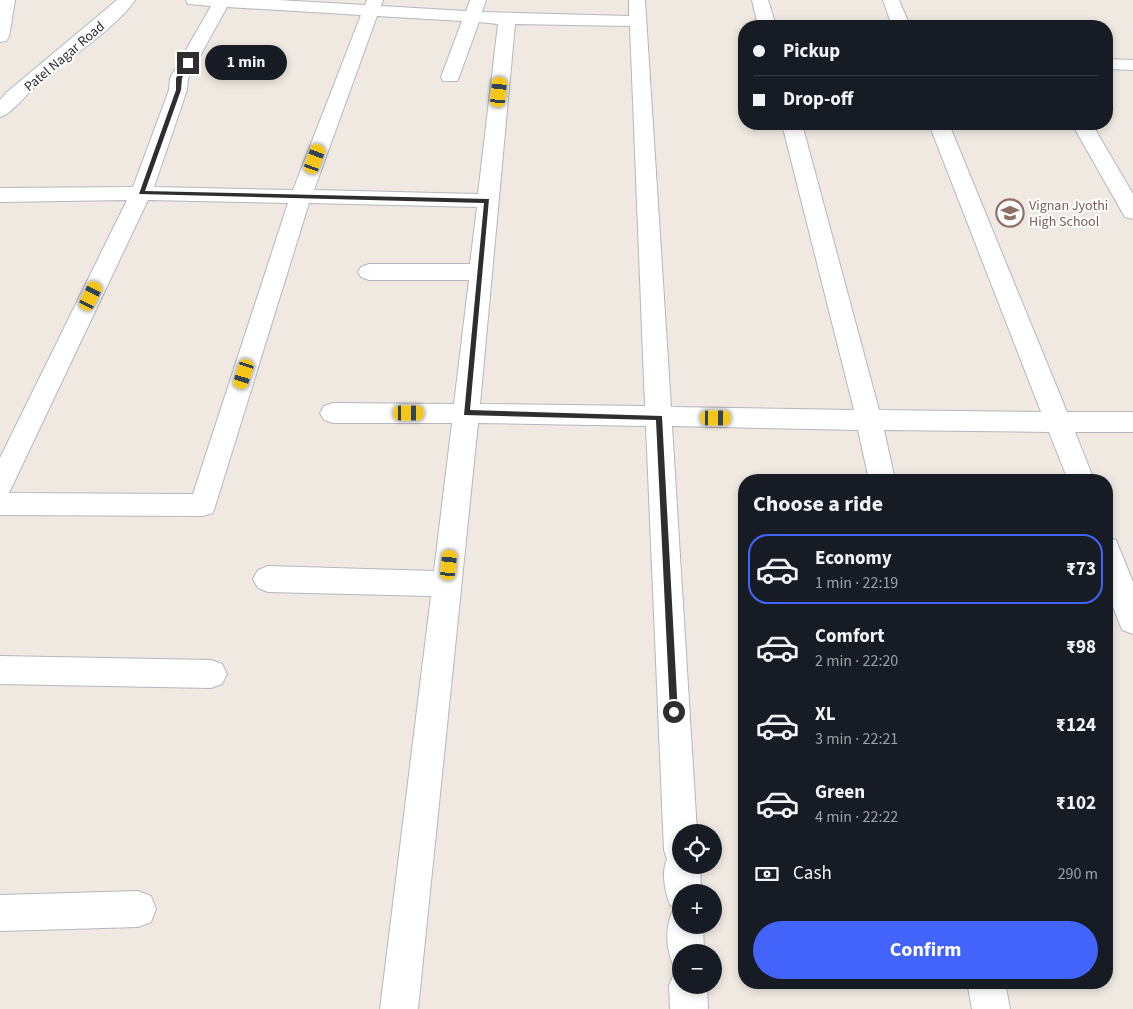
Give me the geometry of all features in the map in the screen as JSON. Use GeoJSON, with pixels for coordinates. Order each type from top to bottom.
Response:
{"type":"FeatureCollection","features":[{"type":"Feature","properties":{"kind":"street","name":"Patel Nagar Road"},"geometry":{"type":"LineString","coordinates":[[0,109],[112,16],[127,0]]}},
{"type":"Feature","properties":{"kind":"street"},"geometry":{"type":"LineString","coordinates":[[194,0],[372,6],[473,18],[507,20],[637,11],[680,824]]}},
{"type":"Feature","properties":{"kind":"street"},"geometry":{"type":"LineString","coordinates":[[0,485],[141,193],[178,90],[179,78],[222,0]]}},
{"type":"Feature","properties":{"kind":"street"},"geometry":{"type":"LineString","coordinates":[[450,78],[479,0]]}},
{"type":"Feature","properties":{"kind":"street"},"geometry":{"type":"LineString","coordinates":[[760,0],[765,20]]}},
{"type":"Feature","properties":{"kind":"street"},"geometry":{"type":"LineString","coordinates":[[891,0],[899,20]]}},
{"type":"Feature","properties":{"kind":"street"},"geometry":{"type":"LineString","coordinates":[[0,504],[202,505],[301,196],[372,6]]}},
{"type":"Feature","properties":{"kind":"street"},"geometry":{"type":"LineString","coordinates":[[0,37],[3,11]]}},
{"type":"Feature","properties":{"kind":"street"},"geometry":{"type":"LineString","coordinates":[[399,1009],[466,412],[507,20]]}},
{"type":"Feature","properties":{"kind":"street"},"geometry":{"type":"LineString","coordinates":[[1113,64],[1133,65]]}},
{"type":"Feature","properties":{"kind":"street"},"geometry":{"type":"LineString","coordinates":[[794,130],[869,420],[881,474]]}},
{"type":"Feature","properties":{"kind":"street"},"geometry":{"type":"LineString","coordinates":[[941,130],[1079,474]]}},
{"type":"Feature","properties":{"kind":"street"},"geometry":{"type":"LineString","coordinates":[[1085,130],[1133,212]]}},
{"type":"Feature","properties":{"kind":"street"},"geometry":{"type":"LineString","coordinates":[[0,194],[141,193],[487,201]]}},
{"type":"Feature","properties":{"kind":"street"},"geometry":{"type":"LineString","coordinates":[[369,272],[481,272]]}},
{"type":"Feature","properties":{"kind":"street"},"geometry":{"type":"LineString","coordinates":[[333,413],[466,412],[659,418],[1133,422]]}},
{"type":"Feature","properties":{"kind":"street"},"geometry":{"type":"LineString","coordinates":[[1113,568],[1133,621]]}},
{"type":"Feature","properties":{"kind":"street"},"geometry":{"type":"LineString","coordinates":[[268,579],[447,584]]}},
{"type":"Feature","properties":{"kind":"street"},"geometry":{"type":"LineString","coordinates":[[0,670],[211,674]]}},
{"type":"Feature","properties":{"kind":"street"},"geometry":{"type":"LineString","coordinates":[[0,913],[138,909]]}},
{"type":"Feature","properties":{"kind":"street"},"geometry":{"type":"LineString","coordinates":[[987,989],[991,1009]]}},
{"type":"Feature","properties":{"kind":"street"},"geometry":{"type":"LineString","coordinates":[[688,994],[689,1009]]}},
{"type":"Feature","properties":{"kind":"place","name":"Vignan Jyothi High School"},"geometry":{"type":"Point","coordinates":[1010,213]}},
{"type":"Feature","properties":{"kind":"route"},"geometry":{"type":"LineString","coordinates":[[188,63],[179,78],[178,90],[141,193],[487,201],[466,412],[659,418],[674,712]]}}]}
